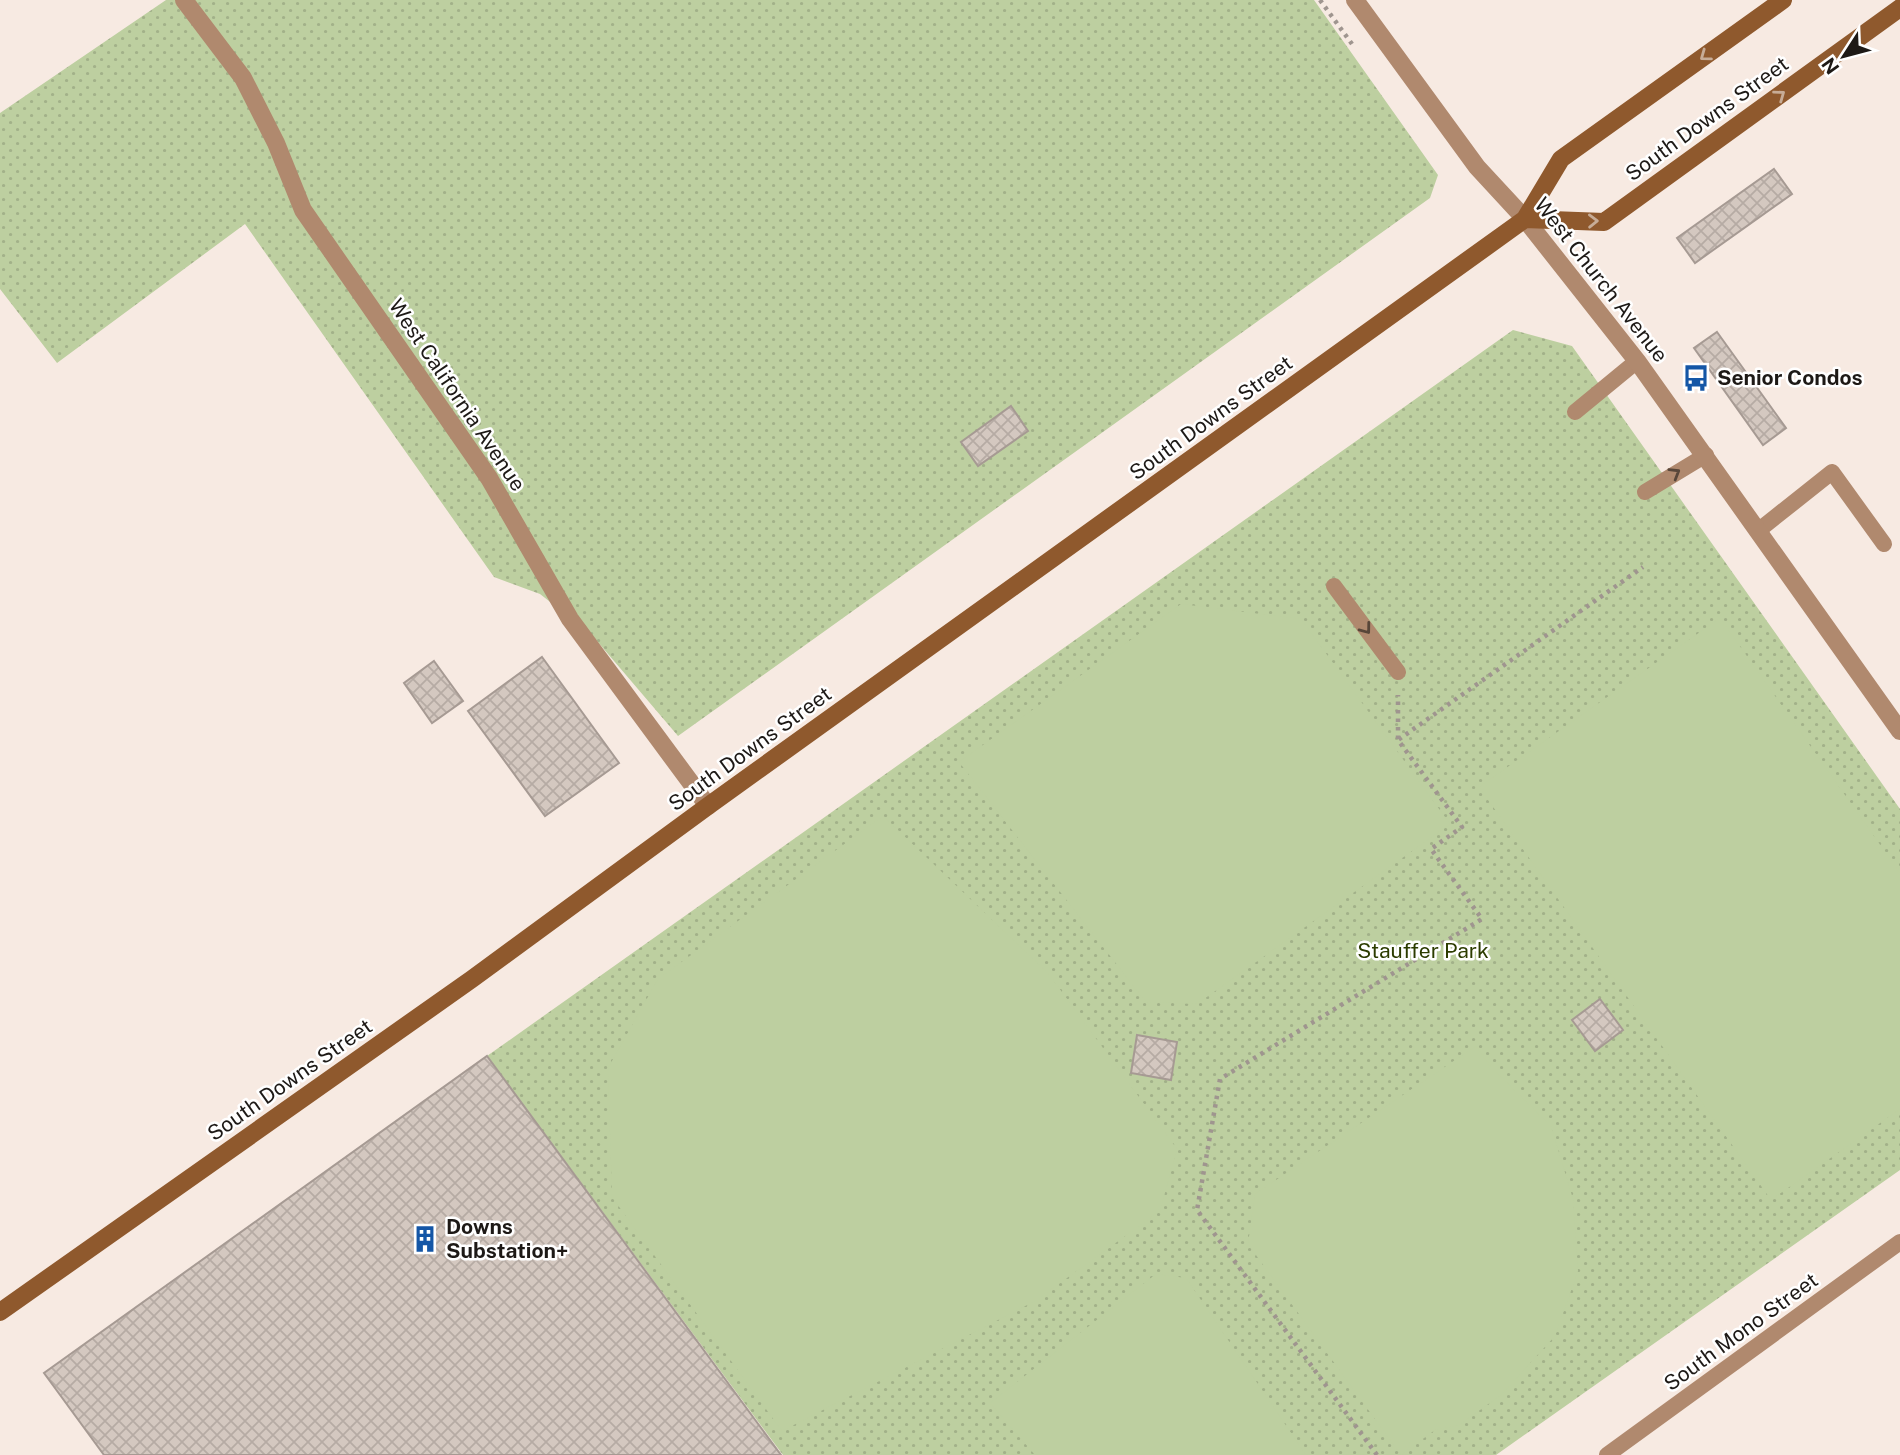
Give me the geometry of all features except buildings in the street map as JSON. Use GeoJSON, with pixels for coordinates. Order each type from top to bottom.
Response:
{"type":"FeatureCollection","features":[{"type":"Feature","properties":{"kind":"main road","name":"South Downs Street"},"geometry":{"type":"LineString","coordinates":[[0,1312],[472,979],[708,806],[1525,219],[1561,159],[1780,1]]}},
{"type":"Feature","properties":{"kind":"main road","name":"South Downs Street"},"geometry":{"type":"LineString","coordinates":[[1525,219],[1604,222],[1900,8]]}},
{"type":"Feature","properties":{"kind":"street","name":"West California Avenue"},"geometry":{"type":"LineString","coordinates":[[184,0],[243,78],[276,143],[303,210],[489,478],[570,619],[708,806]]}},
{"type":"Feature","properties":{"kind":"street","name":"West Church Avenue"},"geometry":{"type":"LineString","coordinates":[[1355,0],[1477,167],[1525,219],[1637,361],[1900,731]]}},
{"type":"Feature","properties":{"kind":"lane"},"geometry":{"type":"LineString","coordinates":[[1576,412],[1637,361]]}},
{"type":"Feature","properties":{"kind":"lane"},"geometry":{"type":"LineString","coordinates":[[1644,492],[1706,455]]}},
{"type":"Feature","properties":{"kind":"lane"},"geometry":{"type":"LineString","coordinates":[[1759,530],[1832,472],[1884,544]]}},
{"type":"Feature","properties":{"kind":"lane"},"geometry":{"type":"LineString","coordinates":[[1334,586],[1398,672]]}},
{"type":"Feature","properties":{"kind":"lane","name":"South Mono Street"},"geometry":{"type":"LineString","coordinates":[[1607,1455],[1900,1242]]}},
{"type":"Feature","properties":{"kind":"path"},"geometry":{"type":"LineString","coordinates":[[1398,740],[1643,567]]}},
{"type":"Feature","properties":{"kind":"path"},"geometry":{"type":"LineString","coordinates":[[1377,1455],[1197,1210],[1220,1079],[1482,919],[1431,849],[1462,827],[1398,740],[1398,672]]}},
{"type":"Feature","properties":{"kind":"green space"},"geometry":{"type":"Polygon","coordinates":[[[166,0],[1314,0],[1438,175],[1430,198],[678,736],[591,634],[540,594],[494,577],[245,224],[57,363],[0,289],[0,113],[166,0]]]}},
{"type":"Feature","properties":{"kind":"green space","name":"Stauffer Park"},"geometry":{"type":"Polygon","coordinates":[[[1513,330],[1572,346],[1900,809],[1900,1170],[1496,1455],[783,1455],[487,1056],[1513,330]]]}},
{"type":"Feature","properties":{"kind":"green space"},"geometry":{"type":"Polygon","coordinates":[[[1181,604],[1301,619],[1450,824],[1197,1004],[1146,1002],[959,762],[1181,604]]]}},
{"type":"Feature","properties":{"kind":"green space"},"geometry":{"type":"Polygon","coordinates":[[[1720,618],[1900,873],[1900,1109],[1771,1200],[1479,787],[1720,618]]]}},
{"type":"Feature","properties":{"kind":"green space"},"geometry":{"type":"Polygon","coordinates":[[[883,816],[1048,973],[1177,1149],[1160,1211],[1035,1301],[782,1431],[612,1197],[608,1068],[658,979],[883,816]]]}},
{"type":"Feature","properties":{"kind":"green space"},"geometry":{"type":"Polygon","coordinates":[[[1476,1046],[1491,1067],[1551,1126],[1573,1199],[1578,1271],[1555,1336],[1501,1395],[1459,1425],[1435,1430],[1401,1455],[1248,1244],[1255,1194],[1476,1046]]]}},
{"type":"Feature","properties":{"kind":"green space"},"geometry":{"type":"Polygon","coordinates":[[[1156,1274],[1186,1278],[1306,1455],[1035,1455],[990,1403],[1156,1274]]]}},
{"type":"Feature","properties":{"kind":"place","name":"Senior Condos"},"geometry":{"type":"Point","coordinates":[1696,378]}},
{"type":"Feature","properties":{"kind":"place","name":"Downs Substation+"},"geometry":{"type":"Point","coordinates":[425,1239]}}]}
